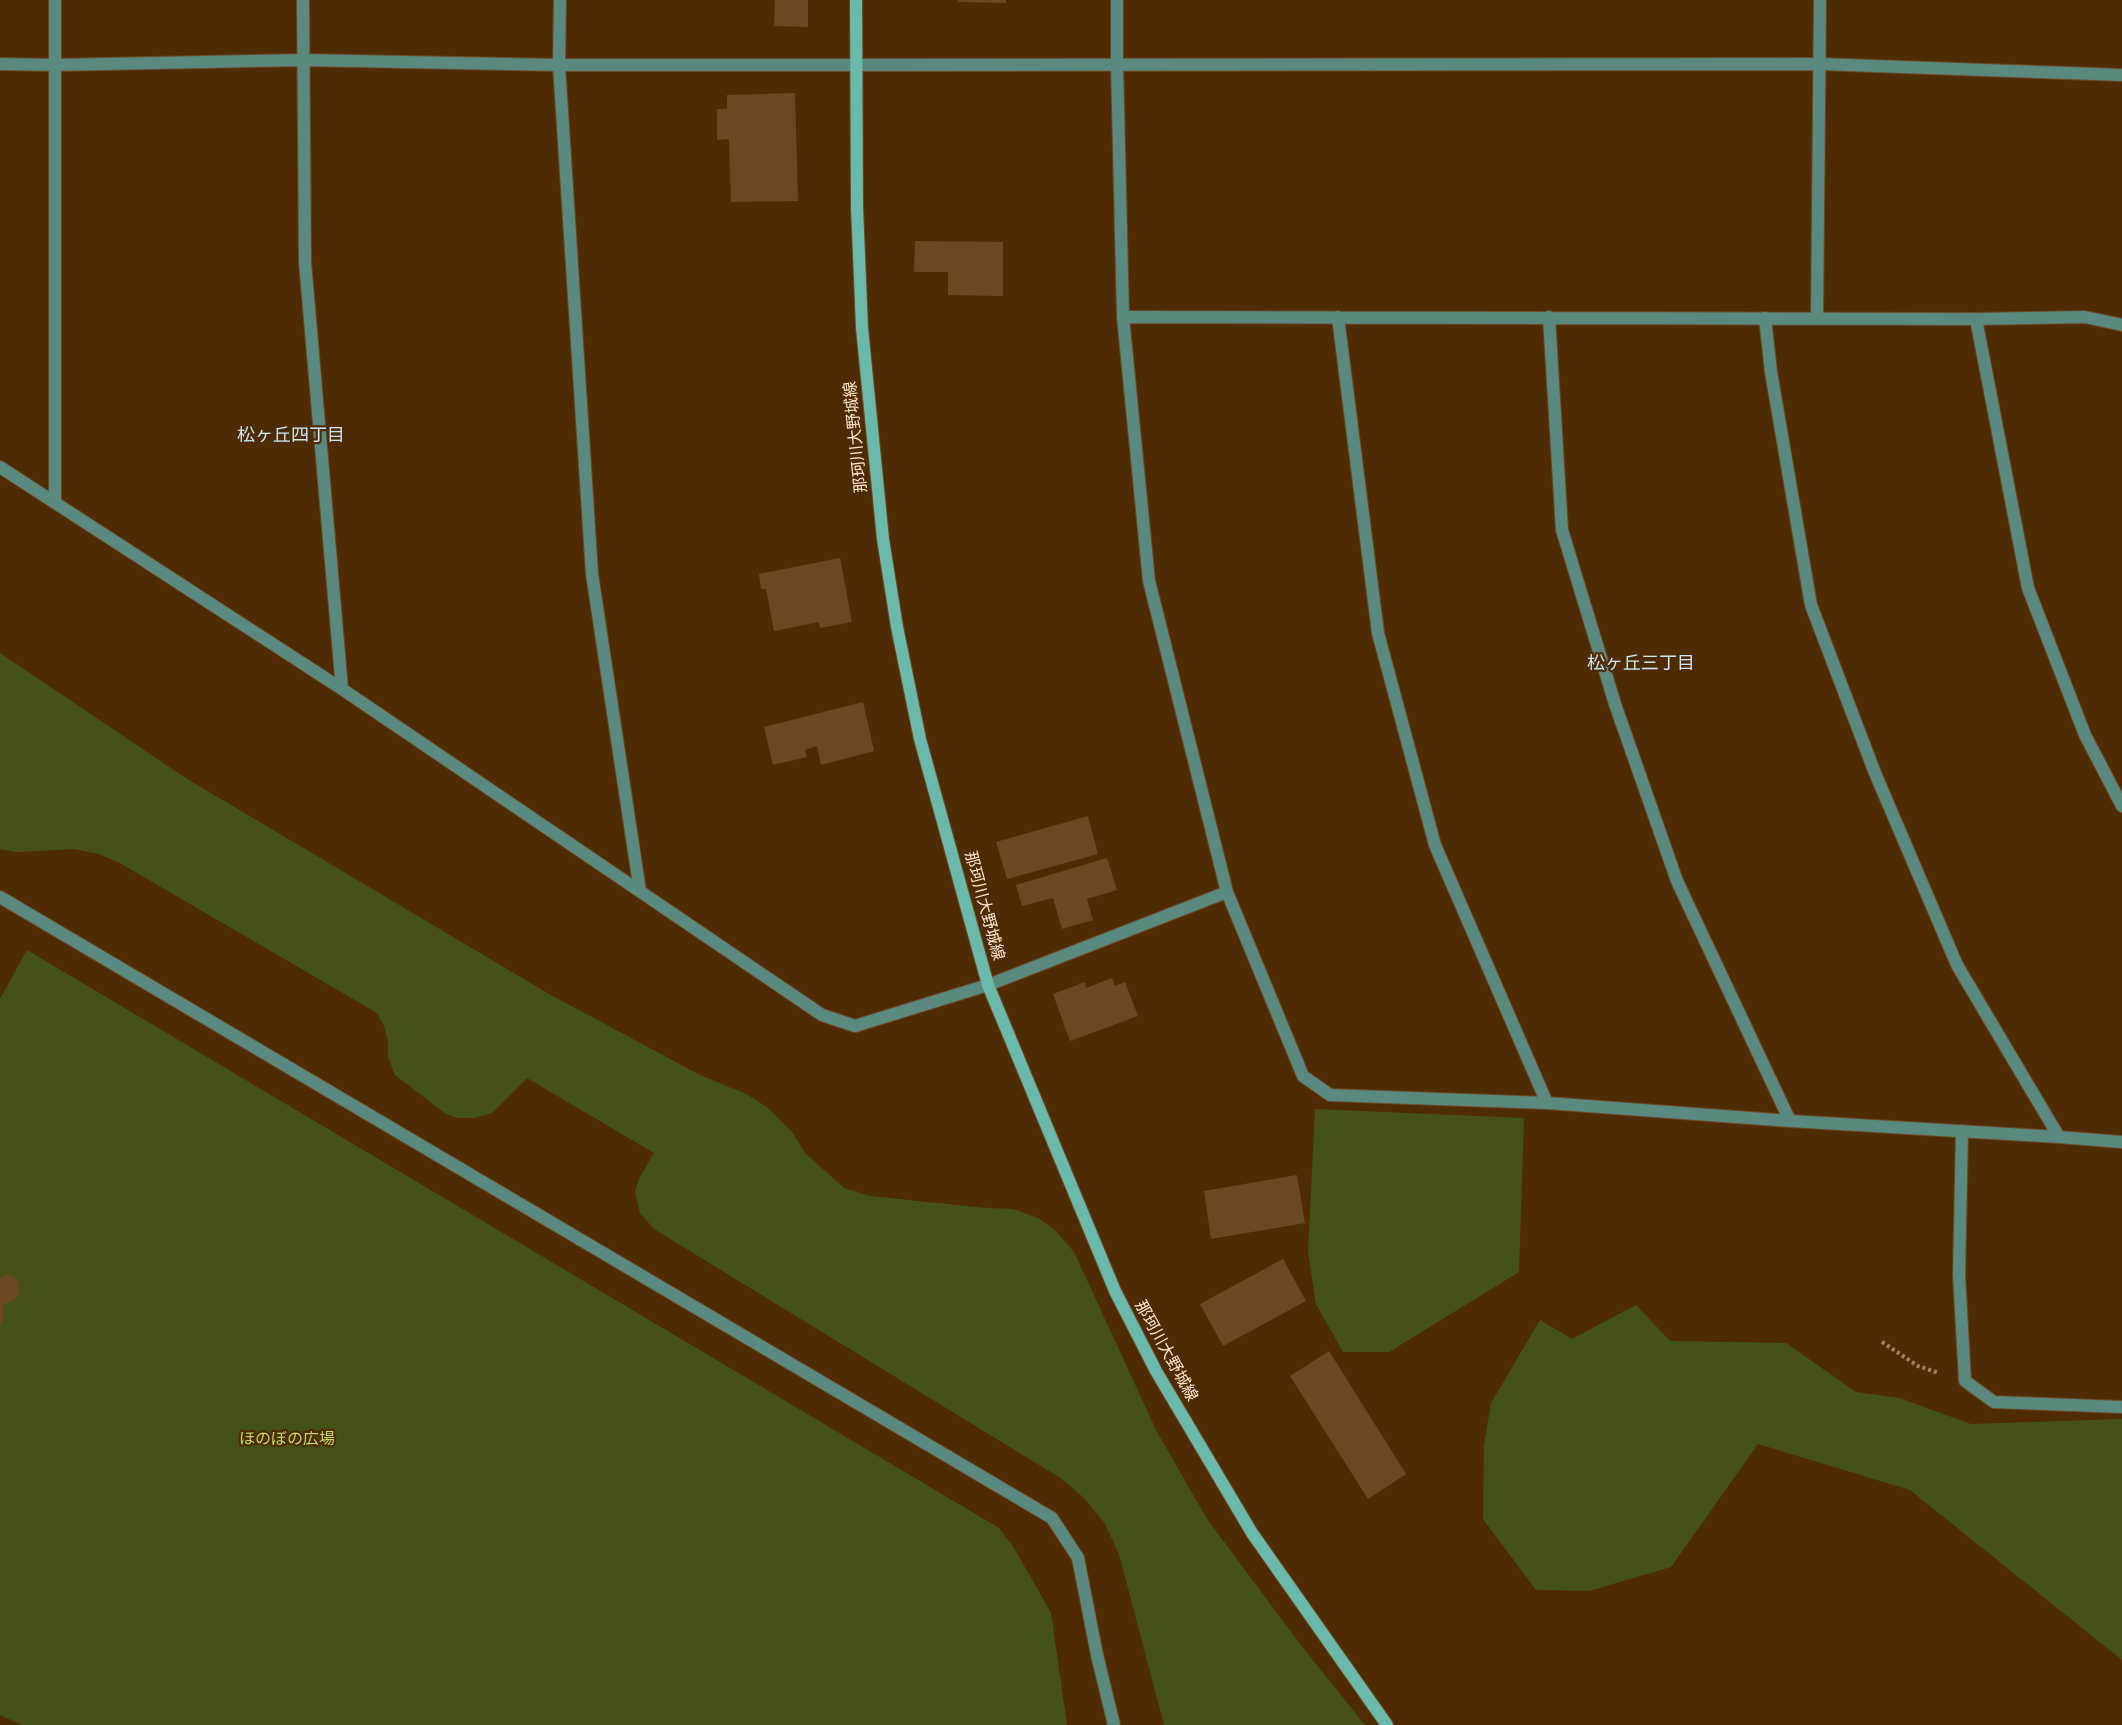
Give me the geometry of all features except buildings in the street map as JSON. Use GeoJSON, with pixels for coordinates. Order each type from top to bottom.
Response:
{"type":"FeatureCollection","features":[{"type":"Feature","properties":{"kind":"main road","name":"那珂川大野城線"},"geometry":{"type":"LineString","coordinates":[[856,0],[857,207],[862,328],[883,539],[897,627],[920,739],[988,985],[1115,1291],[1156,1371],[1252,1533],[1387,1725]]}},
{"type":"Feature","properties":{"kind":"street"},"geometry":{"type":"LineString","coordinates":[[55,0],[55,502]]}},
{"type":"Feature","properties":{"kind":"street"},"geometry":{"type":"LineString","coordinates":[[303,0],[305,262],[342,689]]}},
{"type":"Feature","properties":{"kind":"street"},"geometry":{"type":"LineString","coordinates":[[560,0],[559,65],[592,574],[640,891]]}},
{"type":"Feature","properties":{"kind":"street"},"geometry":{"type":"LineString","coordinates":[[1118,0],[1117,64],[1123,317],[1149,581],[1227,892],[1303,1076],[1330,1095],[1548,1103],[2122,1142]]}},
{"type":"Feature","properties":{"kind":"street"},"geometry":{"type":"LineString","coordinates":[[1816,318],[1820,0]]}},
{"type":"Feature","properties":{"kind":"street"},"geometry":{"type":"LineString","coordinates":[[0,63],[302,60],[559,65],[1820,64],[2122,75]]}},
{"type":"Feature","properties":{"kind":"street"},"geometry":{"type":"LineString","coordinates":[[1123,317],[1976,319],[2085,317],[2122,325]]}},
{"type":"Feature","properties":{"kind":"street"},"geometry":{"type":"LineString","coordinates":[[1338,317],[1378,633],[1435,845],[1548,1103]]}},
{"type":"Feature","properties":{"kind":"street"},"geometry":{"type":"LineString","coordinates":[[1549,318],[1562,530],[1614,704],[1677,881],[1790,1121]]}},
{"type":"Feature","properties":{"kind":"street"},"geometry":{"type":"LineString","coordinates":[[1766,318],[1771,372],[1811,605],[1875,773],[1957,965],[2058,1137]]}},
{"type":"Feature","properties":{"kind":"street"},"geometry":{"type":"LineString","coordinates":[[1976,319],[2028,588],[2085,735],[2122,806]]}},
{"type":"Feature","properties":{"kind":"street"},"geometry":{"type":"LineString","coordinates":[[0,468],[342,689],[822,1015],[855,1026],[988,985],[1227,892]]}},
{"type":"Feature","properties":{"kind":"street"},"geometry":{"type":"LineString","coordinates":[[0,897],[1052,1518],[1078,1558],[1097,1655],[1114,1725]]}},
{"type":"Feature","properties":{"kind":"street"},"geometry":{"type":"LineString","coordinates":[[1962,1131],[1959,1275],[1965,1381],[1994,1402],[2122,1407]]}},
{"type":"Feature","properties":{"kind":"path"},"geometry":{"type":"LineString","coordinates":[[1882,1342],[1918,1366],[1965,1381]]}},
{"type":"Feature","properties":{"kind":"green space"},"geometry":{"type":"Polygon","coordinates":[[[0,653],[184,777],[549,994],[700,1075],[746,1094],[767,1107],[792,1132],[805,1153],[844,1188],[870,1196],[1013,1209],[1038,1218],[1055,1230],[1074,1252],[1157,1432],[1207,1519],[1303,1648],[1365,1725],[1164,1725],[1119,1554],[1104,1522],[1084,1498],[1062,1479],[654,1229],[640,1213],[635,1192],[639,1179],[654,1153],[527,1078],[492,1113],[475,1118],[458,1118],[446,1114],[395,1075],[388,1057],[388,1041],[384,1026],[377,1013],[118,862],[99,854],[73,849],[16,852],[0,849],[0,653]]]}},
{"type":"Feature","properties":{"kind":"green space","name":"ほのぼの広場"},"geometry":{"type":"Polygon","coordinates":[[[27,950],[999,1528],[1014,1548],[1051,1613],[1067,1725],[22,1725],[0,1715],[0,999],[27,950]]]}},
{"type":"Feature","properties":{"kind":"green space"},"geometry":{"type":"Polygon","coordinates":[[[1315,1109],[1524,1118],[1519,1272],[1389,1352],[1343,1352],[1316,1304],[1308,1252],[1315,1109]]]}},
{"type":"Feature","properties":{"kind":"green space"},"geometry":{"type":"Polygon","coordinates":[[[1636,1305],[1670,1341],[1786,1343],[1856,1392],[1899,1398],[1971,1424],[2122,1419],[2122,1660],[1910,1490],[1758,1444],[1671,1567],[1589,1591],[1536,1590],[1483,1519],[1484,1445],[1491,1403],[1540,1320],[1572,1339],[1636,1305]]]}},
{"type":"Feature","properties":{"kind":"district","name":"松ヶ丘四丁目"},"geometry":{"type":"Point","coordinates":[291,436]}},
{"type":"Feature","properties":{"kind":"district","name":"松ヶ丘三丁目"},"geometry":{"type":"Point","coordinates":[1641,664]}}]}
